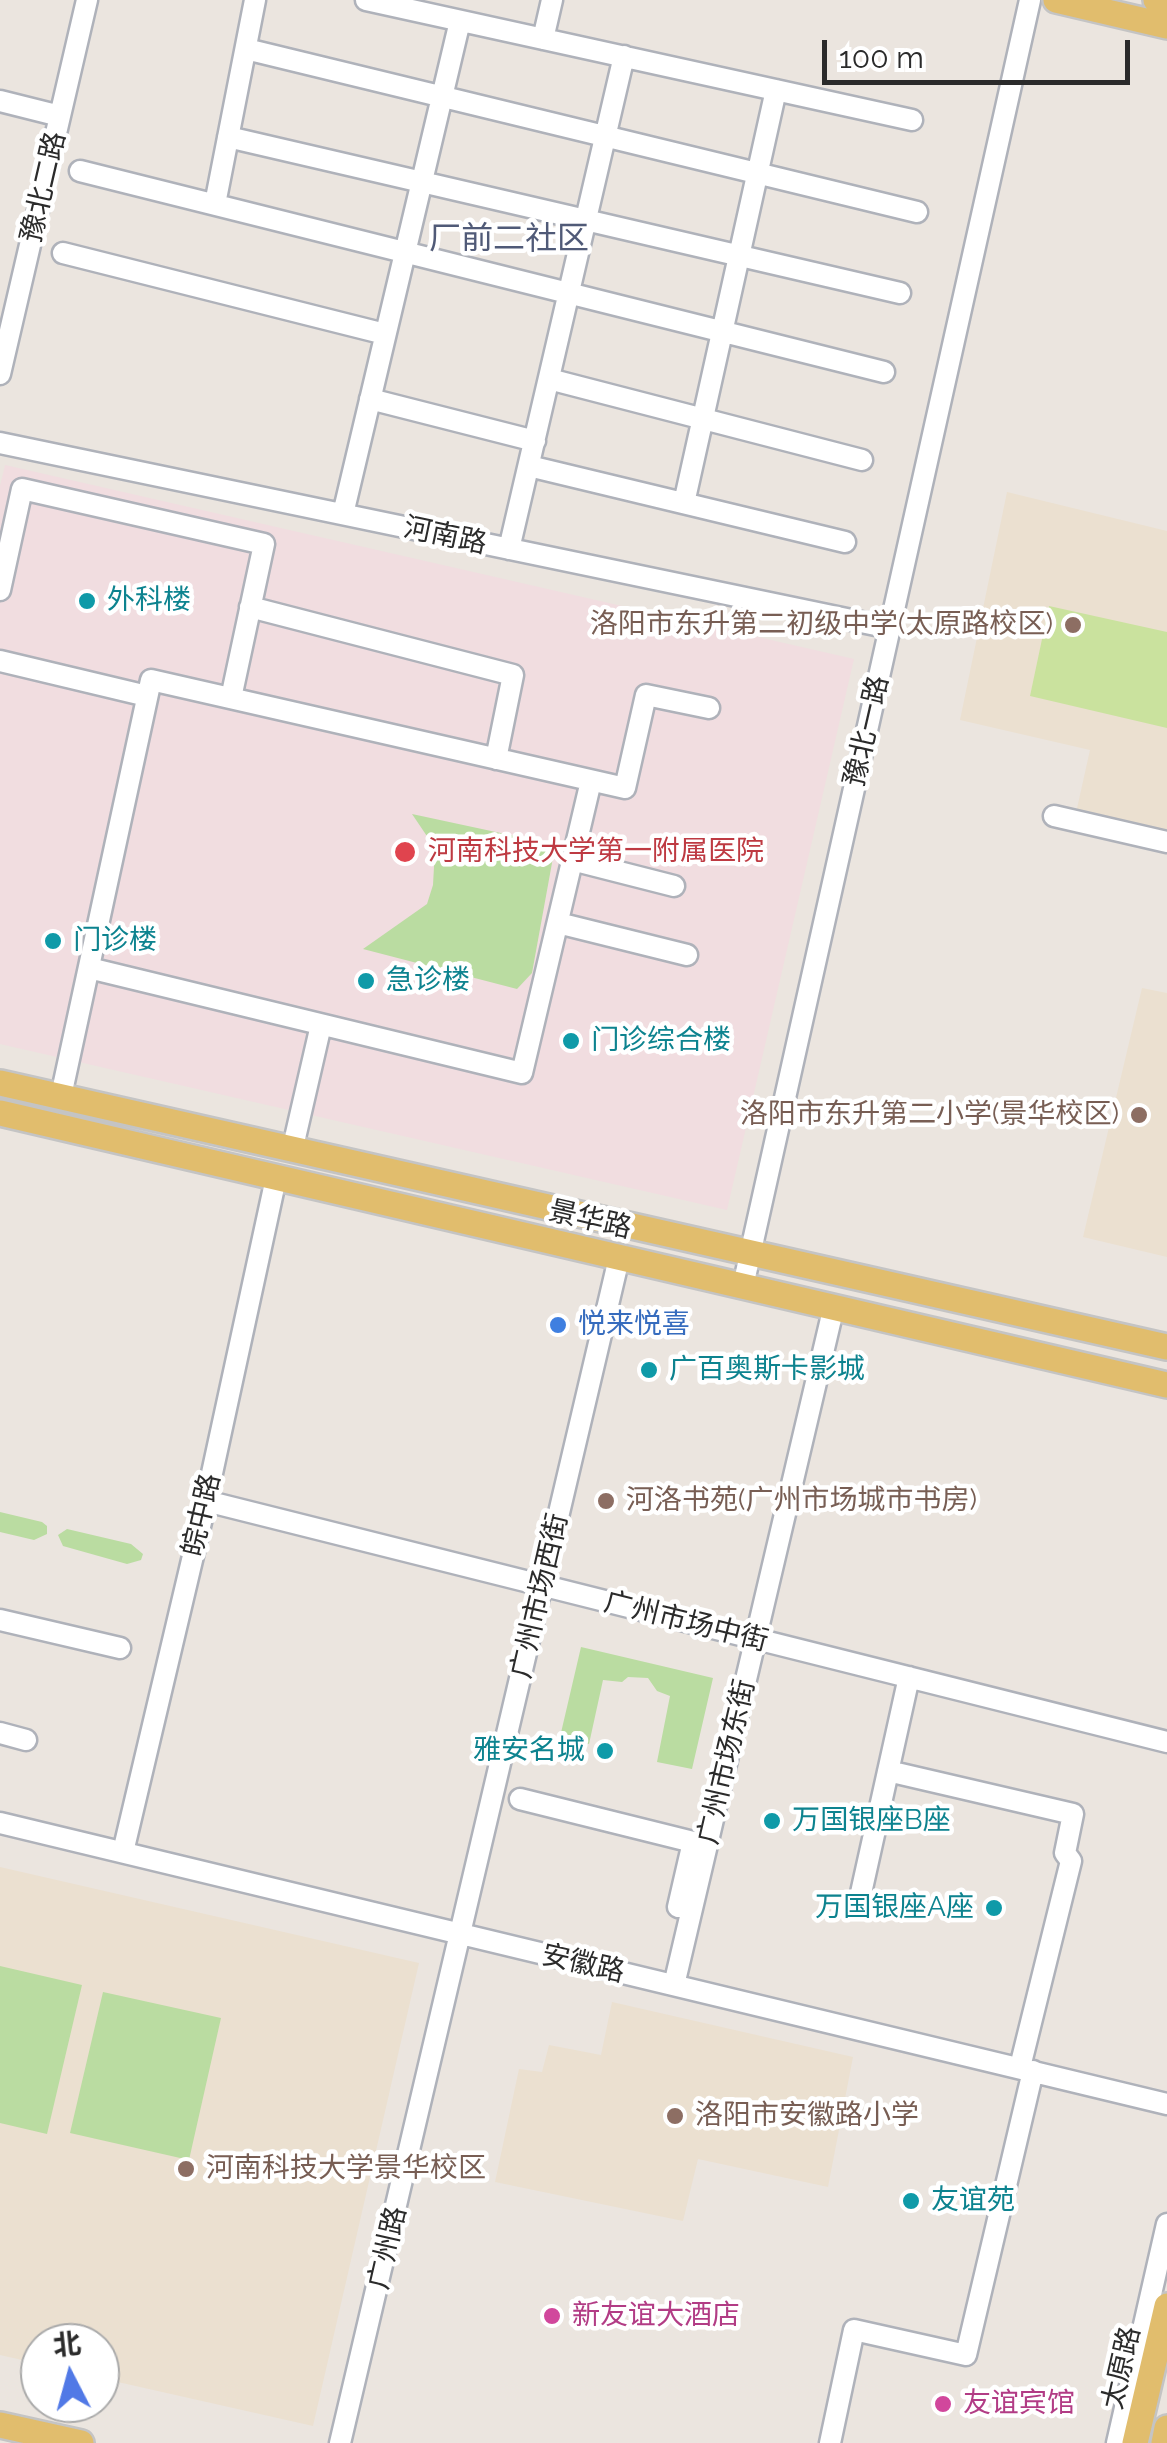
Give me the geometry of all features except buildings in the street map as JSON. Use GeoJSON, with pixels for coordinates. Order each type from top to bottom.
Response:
{"type":"FeatureCollection","features":[{"type":"Feature","properties":{"kind":"main road"},"geometry":{"type":"LineString","coordinates":[[1056,0],[1167,26]]}},
{"type":"Feature","properties":{"kind":"main road"},"geometry":{"type":"LineString","coordinates":[[1156,0],[1167,2]]}},
{"type":"Feature","properties":{"kind":"main road","name":"景华路"},"geometry":{"type":"LineString","coordinates":[[0,1083],[1167,1347]]}},
{"type":"Feature","properties":{"kind":"main road","name":"景华路"},"geometry":{"type":"LineString","coordinates":[[0,1112],[1167,1385]]}},
{"type":"Feature","properties":{"kind":"main road","name":"太原路"},"geometry":{"type":"LineString","coordinates":[[1135,2443],[1167,2306]]}},
{"type":"Feature","properties":{"kind":"main road"},"geometry":{"type":"LineString","coordinates":[[0,2425],[81,2443]]}},
{"type":"Feature","properties":{"kind":"main road","name":"太原路"},"geometry":{"type":"LineString","coordinates":[[1164,2443],[1167,2428]]}},
{"type":"Feature","properties":{"kind":"street","name":"豫北二路"},"geometry":{"type":"LineString","coordinates":[[0,374],[7,311],[87,0]]}},
{"type":"Feature","properties":{"kind":"street"},"geometry":{"type":"LineString","coordinates":[[215,204],[256,0]]}},
{"type":"Feature","properties":{"kind":"street"},"geometry":{"type":"LineString","coordinates":[[366,0],[912,120]]}},
{"type":"Feature","properties":{"kind":"street"},"geometry":{"type":"LineString","coordinates":[[544,39],[552,0]]}},
{"type":"Feature","properties":{"kind":"street","name":"豫北一路"},"geometry":{"type":"LineString","coordinates":[[743,1286],[1030,0]]}},
{"type":"Feature","properties":{"kind":"street"},"geometry":{"type":"LineString","coordinates":[[343,514],[460,20]]}},
{"type":"Feature","properties":{"kind":"street"},"geometry":{"type":"LineString","coordinates":[[246,48],[917,212]]}},
{"type":"Feature","properties":{"kind":"street"},"geometry":{"type":"LineString","coordinates":[[510,549],[624,56]]}},
{"type":"Feature","properties":{"kind":"street"},"geometry":{"type":"LineString","coordinates":[[684,503],[776,90]]}},
{"type":"Feature","properties":{"kind":"street"},"geometry":{"type":"LineString","coordinates":[[0,101],[60,116]]}},
{"type":"Feature","properties":{"kind":"street"},"geometry":{"type":"LineString","coordinates":[[228,137],[900,293]]}},
{"type":"Feature","properties":{"kind":"street"},"geometry":{"type":"LineString","coordinates":[[80,171],[884,372]]}},
{"type":"Feature","properties":{"kind":"street"},"geometry":{"type":"LineString","coordinates":[[63,253],[386,334]]}},
{"type":"Feature","properties":{"kind":"street"},"geometry":{"type":"LineString","coordinates":[[549,379],[862,460]]}},
{"type":"Feature","properties":{"kind":"street"},"geometry":{"type":"LineString","coordinates":[[370,399],[535,441]]}},
{"type":"Feature","properties":{"kind":"street","name":"河南路"},"geometry":{"type":"LineString","coordinates":[[0,443],[890,628]]}},
{"type":"Feature","properties":{"kind":"street"},"geometry":{"type":"LineString","coordinates":[[529,466],[844,542]]}},
{"type":"Feature","properties":{"kind":"street"},"geometry":{"type":"LineString","coordinates":[[0,590],[22,488],[264,544],[231,698]]}},
{"type":"Feature","properties":{"kind":"street"},"geometry":{"type":"LineString","coordinates":[[250,607],[513,675],[496,759]]}},
{"type":"Feature","properties":{"kind":"street"},"geometry":{"type":"LineString","coordinates":[[0,661],[147,696]]}},
{"type":"Feature","properties":{"kind":"street"},"geometry":{"type":"LineString","coordinates":[[61,1096],[150,680],[625,788],[646,695],[708,708]]}},
{"type":"Feature","properties":{"kind":"street"},"geometry":{"type":"LineString","coordinates":[[89,968],[522,1073],[591,781]]}},
{"type":"Feature","properties":{"kind":"street"},"geometry":{"type":"LineString","coordinates":[[1054,816],[1167,842]]}},
{"type":"Feature","properties":{"kind":"street"},"geometry":{"type":"LineString","coordinates":[[572,860],[674,886]]}},
{"type":"Feature","properties":{"kind":"street"},"geometry":{"type":"LineString","coordinates":[[558,923],[687,955]]}},
{"type":"Feature","properties":{"kind":"street"},"geometry":{"type":"LineString","coordinates":[[292,1151],[321,1025]]}},
{"type":"Feature","properties":{"kind":"street","name":"皖中路"},"geometry":{"type":"LineString","coordinates":[[123,1852],[206,1500],[276,1178]]}},
{"type":"Feature","properties":{"kind":"street","name":"广州市场西街"},"geometry":{"type":"LineString","coordinates":[[461,1935],[619,1258]]}},
{"type":"Feature","properties":{"kind":"street","name":"广州市场东街"},"geometry":{"type":"LineString","coordinates":[[668,1984],[756,1639],[834,1306]]}},
{"type":"Feature","properties":{"kind":"street","name":"广州市场中街"},"geometry":{"type":"LineString","coordinates":[[206,1500],[1167,1742]]}},
{"type":"Feature","properties":{"kind":"street"},"geometry":{"type":"LineString","coordinates":[[0,1620],[120,1648]]}},
{"type":"Feature","properties":{"kind":"street"},"geometry":{"type":"LineString","coordinates":[[861,1892],[908,1677]]}},
{"type":"Feature","properties":{"kind":"street"},"geometry":{"type":"LineString","coordinates":[[0,1733],[26,1740]]}},
{"type":"Feature","properties":{"kind":"street"},"geometry":{"type":"LineString","coordinates":[[830,2443],[854,2330],[966,2355],[1071,1861],[1065,1852],[1073,1814],[888,1771]]}},
{"type":"Feature","properties":{"kind":"street"},"geometry":{"type":"LineString","coordinates":[[520,1799],[693,1842],[668,1984]]}},
{"type":"Feature","properties":{"kind":"street","name":"安徽路"},"geometry":{"type":"LineString","coordinates":[[0,1822],[1167,2104]]}},
{"type":"Feature","properties":{"kind":"street","name":"广州路"},"geometry":{"type":"LineString","coordinates":[[340,2443],[461,1935]]}},
{"type":"Feature","properties":{"kind":"street"},"geometry":{"type":"LineString","coordinates":[[1117,2443],[1167,2224]]}},
{"type":"Feature","properties":{"kind":"shaded area","name":"河南科技大学第一附属医院"},"geometry":{"type":"Polygon","coordinates":[[[5,465],[854,659],[727,1210],[0,1044],[0,486],[5,465]]]}},
{"type":"Feature","properties":{"kind":"shaded area","name":"洛阳市东升第二初级中学(太原路校区)"},"geometry":{"type":"Polygon","coordinates":[[[1007,492],[1167,531],[1167,834],[1076,813],[1090,750],[960,720],[1007,492]]]}},
{"type":"Feature","properties":{"kind":"shaded area","name":"洛阳市东升第二小学(景华校区)"},"geometry":{"type":"Polygon","coordinates":[[[1142,988],[1167,993],[1167,1257],[1083,1237],[1142,988]]]}},
{"type":"Feature","properties":{"kind":"shaded area","name":"河南科技大学景华校区"},"geometry":{"type":"Polygon","coordinates":[[[0,1867],[419,1963],[313,2426],[120,2383],[120,2323],[20,2323],[20,2360],[0,2355],[0,1867]]]}},
{"type":"Feature","properties":{"kind":"shaded area","name":"洛阳市安徽路小学"},"geometry":{"type":"Polygon","coordinates":[[[612,2002],[853,2057],[828,2187],[698,2159],[683,2221],[495,2182],[519,2069],[542,2072],[549,2045],[601,2055],[612,2002]]]}},
{"type":"Feature","properties":{"kind":"green space"},"geometry":{"type":"Polygon","coordinates":[[[1049,606],[1167,632],[1167,728],[1030,696],[1049,606]]]}},
{"type":"Feature","properties":{"kind":"green space"},"geometry":{"type":"Polygon","coordinates":[[[412,814],[547,843],[554,852],[532,973],[517,989],[363,949],[427,904],[433,885],[435,848],[412,814]]]}},
{"type":"Feature","properties":{"kind":"green space"},"geometry":{"type":"Polygon","coordinates":[[[0,1512],[42,1522],[47,1526],[47,1534],[34,1540],[0,1532],[0,1512]]]}},
{"type":"Feature","properties":{"kind":"green space"},"geometry":{"type":"Polygon","coordinates":[[[67,1529],[131,1544],[143,1554],[141,1560],[127,1564],[63,1546],[58,1535],[67,1529]]]}},
{"type":"Feature","properties":{"kind":"green space"},"geometry":{"type":"Polygon","coordinates":[[[581,1647],[713,1678],[692,1769],[657,1762],[670,1696],[657,1691],[648,1678],[603,1680],[589,1744],[560,1737],[581,1647]]]}},
{"type":"Feature","properties":{"kind":"green space"},"geometry":{"type":"Polygon","coordinates":[[[0,1966],[82,1985],[47,2134],[0,2123],[0,1966]]]}},
{"type":"Feature","properties":{"kind":"green space"},"geometry":{"type":"Polygon","coordinates":[[[103,1992],[221,2018],[189,2160],[70,2133],[103,1992]]]}},
{"type":"Feature","properties":{"kind":"place","name":"外科楼"},"geometry":{"type":"Point","coordinates":[87,601]}},
{"type":"Feature","properties":{"kind":"place","name":"洛阳市东升第二初级中学(太原路校区)"},"geometry":{"type":"Point","coordinates":[1073,625]}},
{"type":"Feature","properties":{"kind":"place","name":"河南科技大学第一附属医院"},"geometry":{"type":"Point","coordinates":[405,852]}},
{"type":"Feature","properties":{"kind":"place","name":"门诊楼"},"geometry":{"type":"Point","coordinates":[53,941]}},
{"type":"Feature","properties":{"kind":"place","name":"急诊楼"},"geometry":{"type":"Point","coordinates":[366,981]}},
{"type":"Feature","properties":{"kind":"place","name":"门诊综合楼"},"geometry":{"type":"Point","coordinates":[571,1041]}},
{"type":"Feature","properties":{"kind":"place","name":"洛阳市东升第二小学(景华校区)"},"geometry":{"type":"Point","coordinates":[1139,1115]}},
{"type":"Feature","properties":{"kind":"place","name":"悦来悦喜"},"geometry":{"type":"Point","coordinates":[558,1325]}},
{"type":"Feature","properties":{"kind":"place","name":"广百奥斯卡影城"},"geometry":{"type":"Point","coordinates":[649,1370]}},
{"type":"Feature","properties":{"kind":"place","name":"河洛书苑(广州市场城市书房)"},"geometry":{"type":"Point","coordinates":[606,1501]}},
{"type":"Feature","properties":{"kind":"place","name":"雅安名城"},"geometry":{"type":"Point","coordinates":[605,1751]}},
{"type":"Feature","properties":{"kind":"place","name":"万国银座B座"},"geometry":{"type":"Point","coordinates":[772,1821]}},
{"type":"Feature","properties":{"kind":"place","name":"万国银座A座"},"geometry":{"type":"Point","coordinates":[994,1908]}},
{"type":"Feature","properties":{"kind":"place","name":"洛阳市安徽路小学"},"geometry":{"type":"Point","coordinates":[675,2116]}},
{"type":"Feature","properties":{"kind":"place","name":"河南科技大学景华校区"},"geometry":{"type":"Point","coordinates":[186,2169]}},
{"type":"Feature","properties":{"kind":"place","name":"友谊苑"},"geometry":{"type":"Point","coordinates":[911,2201]}},
{"type":"Feature","properties":{"kind":"place","name":"新友谊大酒店"},"geometry":{"type":"Point","coordinates":[552,2316]}},
{"type":"Feature","properties":{"kind":"place","name":"友谊宾馆"},"geometry":{"type":"Point","coordinates":[943,2404]}},
{"type":"Feature","properties":{"kind":"district","name":"厂前二社区"},"geometry":{"type":"Point","coordinates":[509,239]}}]}
